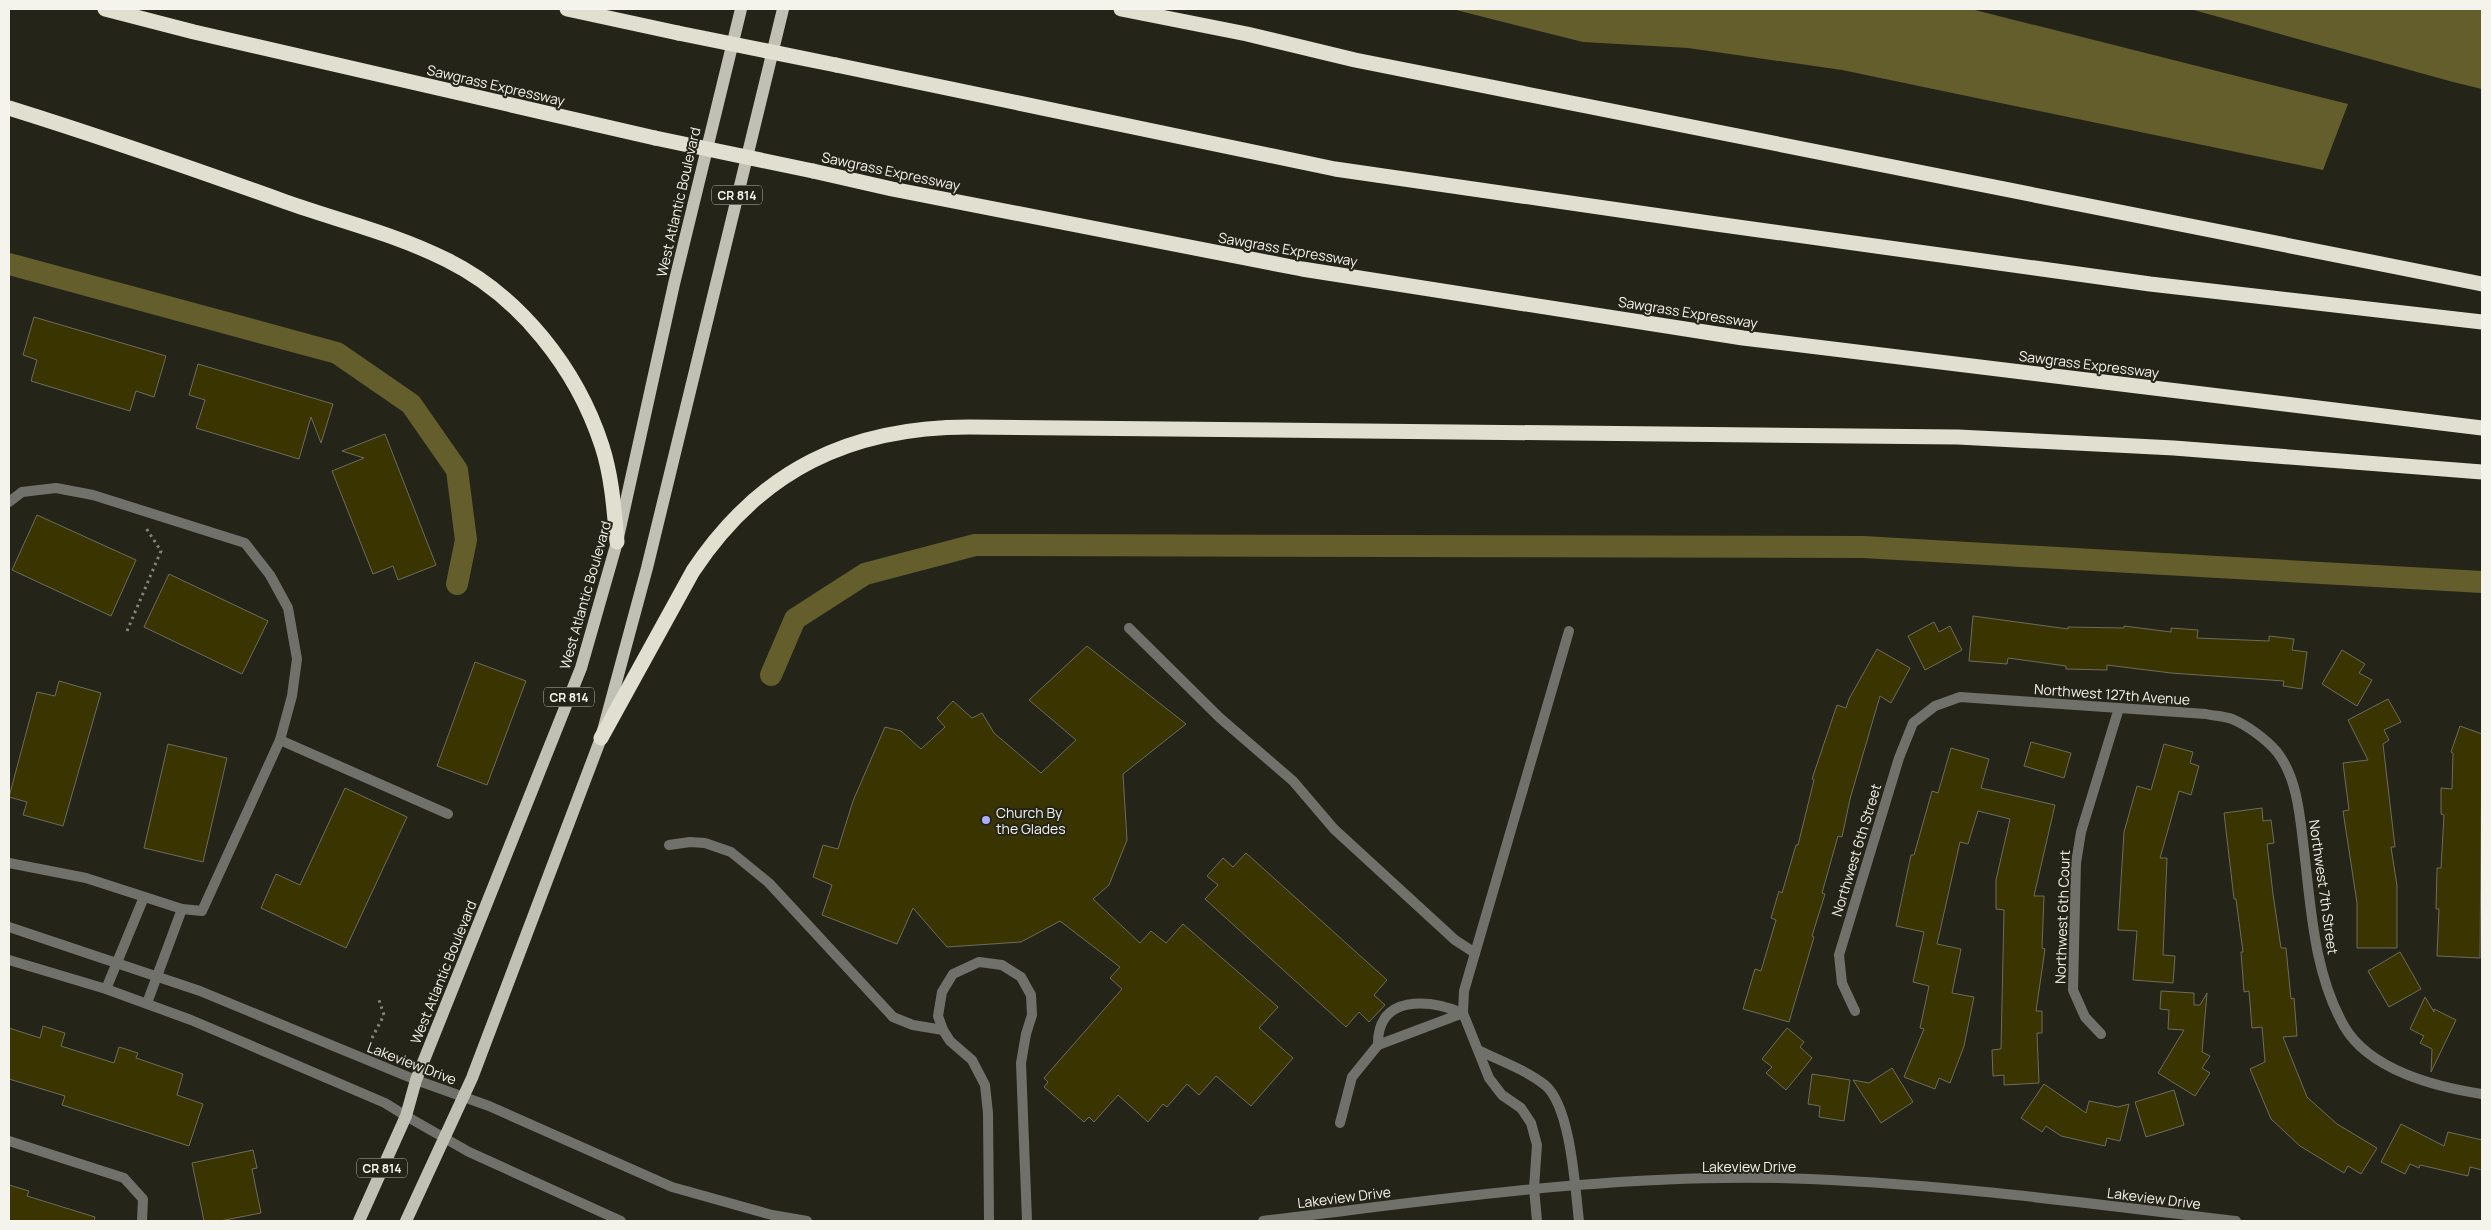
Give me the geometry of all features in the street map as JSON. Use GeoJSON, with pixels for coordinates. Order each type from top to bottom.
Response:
{"type":"FeatureCollection","features":[{"type":"Feature","properties":{"kind":"highway","name":"Sawgrass Expressway"},"geometry":{"type":"LineString","coordinates":[[105,9],[194,32],[655,138],[892,189],[1302,269],[1723,335],[2482,428]]}},
{"type":"Feature","properties":{"kind":"highway"},"geometry":{"type":"LineString","coordinates":[[567,9],[678,34],[1335,169],[1709,224],[2150,284],[2482,322]]}},
{"type":"Feature","properties":{"kind":"highway"},"geometry":{"type":"LineString","coordinates":[[1121,9],[1247,34],[1355,60],[2482,284]]}},
{"type":"Feature","properties":{"kind":"highway"},"geometry":{"type":"LineString","coordinates":[[9,108],[139,150],[308,209],[370,228],[447,260],[476,276],[517,310],[544,339],[577,390],[602,444],[609,470],[617,542]]}},
{"type":"Feature","properties":{"kind":"highway"},"geometry":{"type":"LineString","coordinates":[[601,738],[693,570],[707,549],[735,518],[752,502],[800,467],[852,444],[910,430],[960,427],[1958,437],[2174,448],[2482,472]]}},
{"type":"Feature","properties":{"kind":"main road","name":"West Atlantic Boulevard"},"geometry":{"type":"LineString","coordinates":[[359,1221],[406,1116],[416,1080],[580,668],[617,542],[674,284],[741,9]]}},
{"type":"Feature","properties":{"kind":"main road","name":"CR 814"},"geometry":{"type":"LineString","coordinates":[[406,1221],[463,1097],[548,882],[601,738],[647,568],[782,9]]}},
{"type":"Feature","properties":{"kind":"street"},"geometry":{"type":"LineString","coordinates":[[9,502],[22,492],[56,488],[93,495],[244,543],[270,575],[288,608],[298,659],[292,696],[280,740],[202,911],[182,909],[86,878],[9,864]]}},
{"type":"Feature","properties":{"kind":"street"},"geometry":{"type":"LineString","coordinates":[[1130,628],[1220,718],[1293,781],[1334,830],[1456,940],[1475,953]]}},
{"type":"Feature","properties":{"kind":"street"},"geometry":{"type":"LineString","coordinates":[[1537,1221],[1534,1188],[1537,1145],[1531,1123],[1521,1108],[1502,1095],[1489,1078],[1464,1013],[1464,991],[1569,631]]}},
{"type":"Feature","properties":{"kind":"street","name":"Northwest 127th Avenue"},"geometry":{"type":"LineString","coordinates":[[1935,706],[1960,697],[2206,714],[2232,719],[2255,732],[2277,752]]}},
{"type":"Feature","properties":{"kind":"street","name":"Northwest 6th Street"},"geometry":{"type":"LineString","coordinates":[[1855,1011],[1842,983],[1839,954],[1899,758],[1913,723],[1935,706]]}},
{"type":"Feature","properties":{"kind":"street","name":"Northwest 6th Court"},"geometry":{"type":"LineString","coordinates":[[2101,1034],[2085,1017],[2073,990],[2076,863],[2080,832],[2119,708]]}},
{"type":"Feature","properties":{"kind":"street"},"geometry":{"type":"LineString","coordinates":[[280,740],[448,814]]}},
{"type":"Feature","properties":{"kind":"street","name":"Northwest 7th Street"},"geometry":{"type":"LineString","coordinates":[[2277,752],[2291,779],[2299,807],[2315,937],[2327,988],[2344,1027],[2363,1048],[2386,1065],[2417,1080],[2456,1090],[2482,1094]]}},
{"type":"Feature","properties":{"kind":"street"},"geometry":{"type":"LineString","coordinates":[[669,845],[690,842],[705,843],[731,852],[769,883],[893,1017],[913,1025],[943,1030]]}},
{"type":"Feature","properties":{"kind":"street"},"geometry":{"type":"LineString","coordinates":[[106,990],[144,897]]}},
{"type":"Feature","properties":{"kind":"street"},"geometry":{"type":"LineString","coordinates":[[147,1003],[182,909]]}},
{"type":"Feature","properties":{"kind":"street","name":"Lakeview Drive"},"geometry":{"type":"LineString","coordinates":[[9,927],[200,991],[416,1080],[489,1106],[672,1187],[772,1215],[807,1221]]}},
{"type":"Feature","properties":{"kind":"street"},"geometry":{"type":"LineString","coordinates":[[9,960],[147,1003],[191,1020],[376,1099],[469,1152],[539,1186],[621,1221]]}},
{"type":"Feature","properties":{"kind":"street"},"geometry":{"type":"LineString","coordinates":[[989,1221],[988,1113],[985,1086],[972,1060],[950,1041],[943,1030],[938,1016],[942,992],[954,974],[979,962],[1002,965],[1020,978],[1031,995],[1032,1015],[1026,1034],[1021,1071],[1027,1221]]}},
{"type":"Feature","properties":{"kind":"street"},"geometry":{"type":"LineString","coordinates":[[1378,1045],[1378,1032],[1381,1023],[1393,1010],[1410,1003],[1429,1003],[1464,1013]]}},
{"type":"Feature","properties":{"kind":"street"},"geometry":{"type":"LineString","coordinates":[[1340,1123],[1352,1077],[1378,1045],[1464,1013]]}},
{"type":"Feature","properties":{"kind":"street"},"geometry":{"type":"LineString","coordinates":[[1480,1051],[1546,1086],[1562,1112],[1579,1221]]}},
{"type":"Feature","properties":{"kind":"street"},"geometry":{"type":"LineString","coordinates":[[9,1141],[124,1178],[143,1199],[142,1221]]}},
{"type":"Feature","properties":{"kind":"street","name":"Lakeview Drive"},"geometry":{"type":"LineString","coordinates":[[1263,1221],[1574,1184],[1669,1180],[1809,1179],[1974,1190],[2191,1219],[2236,1221]]}},
{"type":"Feature","properties":{"kind":"path"},"geometry":{"type":"LineString","coordinates":[[127,631],[161,551],[141,521]]}},
{"type":"Feature","properties":{"kind":"path"},"geometry":{"type":"LineString","coordinates":[[372,1038],[384,1015],[378,997]]}},
{"type":"Feature","properties":{"kind":"shaded area"},"geometry":{"type":"Polygon","coordinates":[[[1452,9],[1971,9],[2348,104],[2323,170],[1842,70],[1688,48],[1583,42],[1452,9]]]}},
{"type":"Feature","properties":{"kind":"shaded area"},"geometry":{"type":"Polygon","coordinates":[[[2190,9],[2482,9],[2482,89],[2453,82],[2190,9]]]}},
{"type":"Feature","properties":{"kind":"building"},"geometry":{"type":"Polygon","coordinates":[[[34,317],[166,356],[154,397],[136,391],[130,411],[31,381],[37,360],[23,355],[34,317]]]}},
{"type":"Feature","properties":{"kind":"building"},"geometry":{"type":"Polygon","coordinates":[[[198,364],[333,404],[321,443],[311,417],[299,459],[196,428],[205,400],[189,395],[198,364]]]}},
{"type":"Feature","properties":{"kind":"building"},"geometry":{"type":"Polygon","coordinates":[[[385,434],[436,565],[398,580],[393,566],[373,574],[332,471],[364,458],[342,451],[385,434]]]}},
{"type":"Feature","properties":{"kind":"building"},"geometry":{"type":"Polygon","coordinates":[[[37,515],[136,560],[111,616],[12,570],[37,515]]]}},
{"type":"Feature","properties":{"kind":"building"},"geometry":{"type":"Polygon","coordinates":[[[169,574],[268,621],[242,674],[144,627],[169,574]]]}},
{"type":"Feature","properties":{"kind":"building"},"geometry":{"type":"Polygon","coordinates":[[[1973,616],[2068,629],[2068,627],[2124,628],[2124,626],[2171,632],[2171,628],[2198,630],[2197,638],[2269,641],[2269,636],[2294,639],[2292,650],[2307,652],[2302,689],[2283,686],[2284,681],[2171,673],[2107,665],[2107,670],[2066,669],[2066,666],[2008,658],[2007,664],[1969,661],[1973,616]]]}},
{"type":"Feature","properties":{"kind":"building"},"geometry":{"type":"Polygon","coordinates":[[[1934,622],[1939,632],[1950,626],[1962,650],[1925,670],[1908,636],[1934,622]]]}},
{"type":"Feature","properties":{"kind":"building","name":"Church By the Glades"},"geometry":{"type":"Polygon","coordinates":[[[1087,646],[1186,724],[1123,774],[1127,840],[1109,885],[1093,899],[1140,943],[1151,931],[1166,943],[1183,924],[1278,1007],[1259,1028],[1293,1058],[1251,1106],[1216,1076],[1199,1095],[1187,1084],[1167,1107],[1163,1104],[1148,1122],[1118,1095],[1094,1122],[1089,1117],[1084,1122],[1044,1087],[1048,1082],[1044,1078],[1122,989],[1110,978],[1120,967],[1060,921],[1021,942],[947,947],[913,908],[897,944],[822,915],[832,885],[813,877],[823,845],[838,849],[853,801],[885,727],[901,731],[921,749],[945,727],[937,718],[953,701],[972,718],[982,713],[994,733],[1041,773],[1076,740],[1029,700],[1087,646]]]}},
{"type":"Feature","properties":{"kind":"building"},"geometry":{"type":"Polygon","coordinates":[[[1877,649],[1910,668],[1891,703],[1880,696],[1850,799],[1842,837],[1838,836],[1822,893],[1825,894],[1812,936],[1814,937],[1789,1022],[1743,1009],[1755,969],[1761,971],[1776,920],[1771,918],[1779,891],[1782,893],[1796,845],[1798,845],[1814,780],[1812,779],[1837,705],[1846,708],[1849,699],[1877,649]]]}},
{"type":"Feature","properties":{"kind":"building"},"geometry":{"type":"Polygon","coordinates":[[[2342,650],[2365,664],[2359,673],[2372,680],[2357,706],[2322,684],[2342,650]]]}},
{"type":"Feature","properties":{"kind":"building"},"geometry":{"type":"Polygon","coordinates":[[[475,662],[526,681],[487,785],[437,766],[475,662]]]}},
{"type":"Feature","properties":{"kind":"building"},"geometry":{"type":"Polygon","coordinates":[[[59,681],[101,693],[63,826],[23,815],[27,802],[9,797],[37,692],[55,696],[59,681]]]}},
{"type":"Feature","properties":{"kind":"building"},"geometry":{"type":"Polygon","coordinates":[[[2388,699],[2401,722],[2384,730],[2389,740],[2383,744],[2395,847],[2391,847],[2397,886],[2397,948],[2357,948],[2357,903],[2343,811],[2349,810],[2343,763],[2368,760],[2348,720],[2388,699]]]}},
{"type":"Feature","properties":{"kind":"building"},"geometry":{"type":"Polygon","coordinates":[[[2460,726],[2482,734],[2480,958],[2437,956],[2439,909],[2436,909],[2437,868],[2441,868],[2444,815],[2441,814],[2441,788],[2452,789],[2453,753],[2451,752],[2460,726]]]}},
{"type":"Feature","properties":{"kind":"building"},"geometry":{"type":"Polygon","coordinates":[[[2031,742],[2071,753],[2064,778],[2024,766],[2031,742]]]}},
{"type":"Feature","properties":{"kind":"building"},"geometry":{"type":"Polygon","coordinates":[[[168,744],[227,758],[203,862],[144,848],[168,744]]]}},
{"type":"Feature","properties":{"kind":"building"},"geometry":{"type":"Polygon","coordinates":[[[2164,744],[2193,752],[2190,763],[2199,766],[2191,795],[2179,791],[2160,858],[2167,858],[2163,955],[2175,956],[2173,983],[2133,980],[2137,931],[2118,930],[2124,832],[2137,786],[2151,790],[2164,744]]]}},
{"type":"Feature","properties":{"kind":"building"},"geometry":{"type":"Polygon","coordinates":[[[1951,748],[1989,759],[1981,788],[2055,805],[2034,896],[2044,896],[2042,948],[2045,949],[2036,1011],[2042,1011],[2042,1033],[2037,1033],[2039,1083],[2004,1085],[2004,1075],[1993,1076],[1992,1050],[2001,1049],[2004,910],[1996,909],[1996,880],[2010,819],[1978,811],[1968,844],[1960,842],[1937,944],[1961,949],[1952,993],[1974,997],[1964,1046],[1950,1083],[1939,1078],[1935,1089],[1904,1077],[1924,1029],[1920,1028],[1929,986],[1913,982],[1924,932],[1896,926],[1911,855],[1914,855],[1932,791],[1938,793],[1951,748]]]}},
{"type":"Feature","properties":{"kind":"building"},"geometry":{"type":"Polygon","coordinates":[[[345,788],[407,817],[346,948],[261,908],[276,874],[300,885],[345,788]]]}},
{"type":"Feature","properties":{"kind":"building"},"geometry":{"type":"Polygon","coordinates":[[[2262,808],[2263,821],[2271,820],[2274,843],[2267,844],[2273,894],[2281,948],[2286,948],[2291,999],[2294,998],[2297,1036],[2283,1037],[2307,1097],[2337,1124],[2377,1148],[2361,1174],[2348,1166],[2344,1173],[2300,1146],[2271,1119],[2250,1069],[2265,1062],[2262,1027],[2252,1028],[2249,991],[2244,992],[2241,952],[2243,952],[2236,899],[2234,899],[2224,813],[2262,808]]]}},
{"type":"Feature","properties":{"kind":"building"},"geometry":{"type":"Polygon","coordinates":[[[1246,853],[1387,980],[1374,995],[1385,1005],[1369,1022],[1359,1012],[1346,1027],[1205,899],[1218,885],[1207,876],[1223,858],[1233,867],[1246,853]]]}},
{"type":"Feature","properties":{"kind":"building"},"geometry":{"type":"Polygon","coordinates":[[[2400,952],[2421,989],[2389,1007],[2368,971],[2400,952]]]}},
{"type":"Feature","properties":{"kind":"building"},"geometry":{"type":"Polygon","coordinates":[[[2161,991],[2194,993],[2194,1005],[2200,1005],[2207,993],[2202,1052],[2210,1056],[2202,1068],[2210,1073],[2195,1096],[2158,1073],[2184,1030],[2168,1029],[2169,1010],[2160,1009],[2161,991]]]}},
{"type":"Feature","properties":{"kind":"building"},"geometry":{"type":"Polygon","coordinates":[[[2425,997],[2434,1012],[2434,1009],[2456,1020],[2431,1072],[2432,1049],[2420,1043],[2424,1036],[2410,1029],[2425,997]]]}},
{"type":"Feature","properties":{"kind":"building"},"geometry":{"type":"Polygon","coordinates":[[[43,1026],[65,1033],[61,1046],[114,1063],[119,1047],[138,1053],[136,1058],[183,1074],[177,1095],[203,1104],[189,1146],[62,1105],[65,1096],[9,1079],[9,1028],[40,1038],[43,1026]]]}},
{"type":"Feature","properties":{"kind":"building"},"geometry":{"type":"Polygon","coordinates":[[[1787,1028],[1804,1042],[1800,1047],[1812,1058],[1786,1090],[1766,1073],[1772,1067],[1762,1059],[1787,1028]]]}},
{"type":"Feature","properties":{"kind":"building"},"geometry":{"type":"Polygon","coordinates":[[[1892,1068],[1913,1102],[1881,1123],[1853,1080],[1869,1083],[1892,1068]]]}},
{"type":"Feature","properties":{"kind":"building"},"geometry":{"type":"Polygon","coordinates":[[[1812,1074],[1850,1080],[1844,1121],[1819,1117],[1820,1106],[1808,1104],[1812,1074]]]}},
{"type":"Feature","properties":{"kind":"building"},"geometry":{"type":"Polygon","coordinates":[[[2044,1084],[2086,1113],[2089,1101],[2118,1107],[2129,1104],[2120,1141],[2107,1138],[2105,1146],[2061,1136],[2046,1126],[2042,1132],[2021,1118],[2044,1084]]]}},
{"type":"Feature","properties":{"kind":"building"},"geometry":{"type":"Polygon","coordinates":[[[2174,1090],[2184,1125],[2146,1137],[2135,1102],[2174,1090]]]}},
{"type":"Feature","properties":{"kind":"building"},"geometry":{"type":"Polygon","coordinates":[[[2401,1124],[2444,1146],[2448,1132],[2482,1140],[2482,1170],[2470,1167],[2468,1176],[2420,1165],[2419,1168],[2410,1164],[2405,1174],[2381,1162],[2401,1124]]]}},
{"type":"Feature","properties":{"kind":"building"},"geometry":{"type":"Polygon","coordinates":[[[253,1150],[257,1168],[252,1169],[261,1213],[220,1221],[204,1221],[192,1163],[253,1150]]]}},
{"type":"Feature","properties":{"kind":"building"},"geometry":{"type":"Polygon","coordinates":[[[9,1185],[29,1191],[27,1196],[95,1217],[94,1221],[9,1221],[9,1185]]]}},
{"type":"Feature","properties":{"kind":"waterway"},"geometry":{"type":"LineString","coordinates":[[9,264],[337,353],[411,404],[457,470],[466,540],[457,584]]}},
{"type":"Feature","properties":{"kind":"waterway"},"geometry":{"type":"LineString","coordinates":[[771,675],[795,619],[865,574],[975,545],[1863,547],[2482,582]]}},
{"type":"Feature","properties":{"kind":"place","name":"Church By the Glades"},"geometry":{"type":"Point","coordinates":[986,820]}}]}
